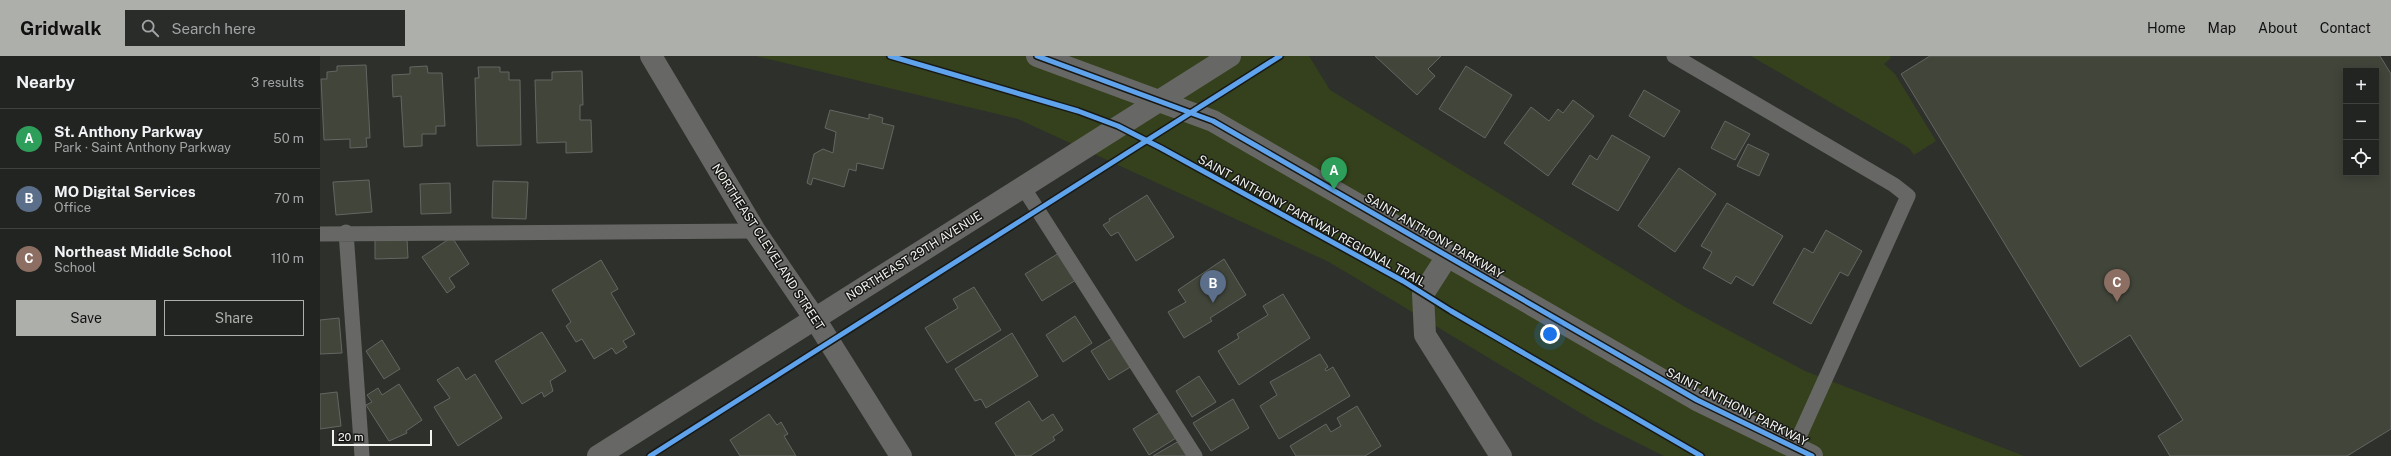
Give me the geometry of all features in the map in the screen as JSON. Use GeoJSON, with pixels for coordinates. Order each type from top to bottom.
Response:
{"type":"FeatureCollection","features":[{"type":"Feature","properties":{"kind":"street","name":"NORTHEAST CLEVELAND STREET"},"geometry":{"type":"LineString","coordinates":[[651,56],[755,231],[815,319],[901,456]]}},
{"type":"Feature","properties":{"kind":"street","name":"SAINT ANTHONY PARKWAY"},"geometry":{"type":"LineString","coordinates":[[1037,56],[1161,100],[1213,121],[1448,255],[1697,400],[1803,452]]}},
{"type":"Feature","properties":{"kind":"street","name":"NORTHEAST 29TH AVENUE"},"geometry":{"type":"LineString","coordinates":[[602,455],[1230,56]]}},
{"type":"Feature","properties":{"kind":"street"},"geometry":{"type":"LineString","coordinates":[[1448,255],[1423,294],[1425,335],[1501,456]]}},
{"type":"Feature","properties":{"kind":"lane"},"geometry":{"type":"LineString","coordinates":[[1674,56],[1894,184],[1908,196],[1803,452]]}},
{"type":"Feature","properties":{"kind":"lane"},"geometry":{"type":"LineString","coordinates":[[1023,187],[1195,456]]}},
{"type":"Feature","properties":{"kind":"lane"},"geometry":{"type":"LineString","coordinates":[[320,234],[346,232],[755,231]]}},
{"type":"Feature","properties":{"kind":"lane"},"geometry":{"type":"LineString","coordinates":[[346,232],[362,456]]}},
{"type":"Feature","properties":{"kind":"green space"},"geometry":{"type":"Polygon","coordinates":[[[756,56],[1309,56],[1330,90],[1685,307],[1805,371],[2024,456],[1664,456],[1594,421],[1329,262],[1018,119],[756,56]]]}},
{"type":"Feature","properties":{"kind":"green space"},"geometry":{"type":"Polygon","coordinates":[[[1751,56],[1890,56],[1891,58],[1884,64],[1895,74],[1936,141],[1914,155],[1909,148],[1751,56]]]}},
{"type":"Feature","properties":{"kind":"building"},"geometry":{"type":"Polygon","coordinates":[[[1375,56],[1441,56],[1428,69],[1435,76],[1417,95],[1375,56]]]}},
{"type":"Feature","properties":{"kind":"building"},"geometry":{"type":"Polygon","coordinates":[[[1930,56],[2380,56],[2391,74],[2391,429],[2347,456],[2170,456],[2158,436],[2183,420],[2130,335],[2080,367],[1901,74],[1930,56]]]}},
{"type":"Feature","properties":{"kind":"building"},"geometry":{"type":"Polygon","coordinates":[[[366,65],[370,138],[366,138],[367,147],[350,148],[350,139],[324,140],[321,79],[327,79],[327,72],[337,71],[337,66],[366,65]]]}},
{"type":"Feature","properties":{"kind":"building"},"geometry":{"type":"Polygon","coordinates":[[[427,66],[428,73],[442,73],[445,126],[436,126],[436,134],[422,134],[422,146],[404,147],[401,96],[393,97],[392,75],[410,74],[410,67],[427,66]]]}},
{"type":"Feature","properties":{"kind":"building"},"geometry":{"type":"Polygon","coordinates":[[[1466,66],[1512,95],[1485,138],[1439,109],[1466,66]]]}},
{"type":"Feature","properties":{"kind":"building"},"geometry":{"type":"Polygon","coordinates":[[[478,67],[500,67],[500,72],[509,72],[509,80],[520,80],[521,145],[477,146],[475,78],[479,78],[478,67]]]}},
{"type":"Feature","properties":{"kind":"building"},"geometry":{"type":"Polygon","coordinates":[[[582,71],[583,105],[580,105],[580,120],[591,120],[592,152],[566,153],[566,142],[537,143],[535,80],[552,80],[552,72],[582,71]]]}},
{"type":"Feature","properties":{"kind":"building"},"geometry":{"type":"Polygon","coordinates":[[[1644,90],[1680,111],[1664,137],[1629,116],[1644,90]]]}},
{"type":"Feature","properties":{"kind":"building"},"geometry":{"type":"Polygon","coordinates":[[[1573,100],[1594,116],[1548,176],[1504,143],[1531,107],[1549,121],[1558,109],[1563,113],[1573,100]]]}},
{"type":"Feature","properties":{"kind":"building"},"geometry":{"type":"Polygon","coordinates":[[[830,110],[869,119],[869,114],[883,118],[882,123],[894,126],[883,169],[857,163],[856,171],[849,169],[844,187],[813,178],[811,185],[807,183],[814,154],[823,149],[833,153],[836,132],[825,128],[830,110]]]}},
{"type":"Feature","properties":{"kind":"building"},"geometry":{"type":"Polygon","coordinates":[[[1725,121],[1750,134],[1735,160],[1711,148],[1725,121]]]}},
{"type":"Feature","properties":{"kind":"building"},"geometry":{"type":"Polygon","coordinates":[[[1612,135],[1650,157],[1618,211],[1572,184],[1590,155],[1597,160],[1612,135]]]}},
{"type":"Feature","properties":{"kind":"building"},"geometry":{"type":"Polygon","coordinates":[[[1748,144],[1769,154],[1759,176],[1737,166],[1748,144]]]}},
{"type":"Feature","properties":{"kind":"building"},"geometry":{"type":"Polygon","coordinates":[[[1679,168],[1716,194],[1675,252],[1638,226],[1679,168]]]}},
{"type":"Feature","properties":{"kind":"building"},"geometry":{"type":"Polygon","coordinates":[[[369,180],[372,212],[336,215],[333,182],[369,180]]]}},
{"type":"Feature","properties":{"kind":"building"},"geometry":{"type":"Polygon","coordinates":[[[493,181],[528,182],[526,219],[492,218],[493,181]]]}},
{"type":"Feature","properties":{"kind":"building"},"geometry":{"type":"Polygon","coordinates":[[[450,183],[451,213],[421,214],[420,184],[450,183]]]}},
{"type":"Feature","properties":{"kind":"building"},"geometry":{"type":"Polygon","coordinates":[[[1147,195],[1174,237],[1136,261],[1118,232],[1111,236],[1103,225],[1110,221],[1109,219],[1147,195]]]}},
{"type":"Feature","properties":{"kind":"building"},"geometry":{"type":"Polygon","coordinates":[[[1727,203],[1783,236],[1753,286],[1736,276],[1731,284],[1703,268],[1712,252],[1701,246],[1727,203]]]}},
{"type":"Feature","properties":{"kind":"building"},"geometry":{"type":"Polygon","coordinates":[[[1826,230],[1862,251],[1848,276],[1840,272],[1811,324],[1773,303],[1804,248],[1813,253],[1826,230]]]}},
{"type":"Feature","properties":{"kind":"building"},"geometry":{"type":"Polygon","coordinates":[[[452,237],[469,264],[449,278],[455,287],[447,293],[422,257],[452,237]]]}},
{"type":"Feature","properties":{"kind":"building"},"geometry":{"type":"Polygon","coordinates":[[[375,239],[407,239],[408,258],[375,259],[375,239]]]}},
{"type":"Feature","properties":{"kind":"building"},"geometry":{"type":"Polygon","coordinates":[[[1059,253],[1076,280],[1042,301],[1025,274],[1059,253]]]}},
{"type":"Feature","properties":{"kind":"building"},"geometry":{"type":"Polygon","coordinates":[[[1224,259],[1246,295],[1210,318],[1212,321],[1184,338],[1168,312],[1186,302],[1178,290],[1224,259]]]}},
{"type":"Feature","properties":{"kind":"building"},"geometry":{"type":"Polygon","coordinates":[[[601,260],[618,289],[611,293],[635,334],[623,341],[627,347],[616,354],[612,348],[594,359],[582,339],[576,342],[566,326],[571,322],[552,290],[601,260]]]}},
{"type":"Feature","properties":{"kind":"building"},"geometry":{"type":"Polygon","coordinates":[[[974,287],[1001,330],[947,363],[925,328],[958,308],[953,299],[974,287]]]}},
{"type":"Feature","properties":{"kind":"building"},"geometry":{"type":"Polygon","coordinates":[[[1283,294],[1310,338],[1239,385],[1218,351],[1239,338],[1237,334],[1268,315],[1263,306],[1283,294]]]}},
{"type":"Feature","properties":{"kind":"building"},"geometry":{"type":"Polygon","coordinates":[[[1075,316],[1092,343],[1063,362],[1046,335],[1075,316]]]}},
{"type":"Feature","properties":{"kind":"building"},"geometry":{"type":"Polygon","coordinates":[[[339,318],[342,353],[320,354],[320,320],[339,318]]]}},
{"type":"Feature","properties":{"kind":"building"},"geometry":{"type":"Polygon","coordinates":[[[542,332],[566,371],[550,381],[553,391],[544,397],[542,392],[522,404],[495,361],[542,332]]]}},
{"type":"Feature","properties":{"kind":"building"},"geometry":{"type":"Polygon","coordinates":[[[1012,333],[1038,376],[986,408],[981,399],[975,401],[955,369],[1012,333]]]}},
{"type":"Feature","properties":{"kind":"building"},"geometry":{"type":"Polygon","coordinates":[[[1114,337],[1132,366],[1109,380],[1091,351],[1114,337]]]}},
{"type":"Feature","properties":{"kind":"building"},"geometry":{"type":"Polygon","coordinates":[[[382,340],[400,369],[384,379],[366,351],[382,340]]]}},
{"type":"Feature","properties":{"kind":"building"},"geometry":{"type":"Polygon","coordinates":[[[1320,354],[1328,367],[1325,369],[1326,371],[1333,367],[1350,396],[1279,439],[1260,406],[1277,395],[1270,382],[1320,354]]]}},
{"type":"Feature","properties":{"kind":"building"},"geometry":{"type":"Polygon","coordinates":[[[458,367],[466,380],[475,374],[502,418],[458,446],[434,407],[450,398],[437,380],[458,367]]]}},
{"type":"Feature","properties":{"kind":"building"},"geometry":{"type":"Polygon","coordinates":[[[1199,376],[1216,402],[1192,417],[1176,391],[1199,376]]]}},
{"type":"Feature","properties":{"kind":"building"},"geometry":{"type":"Polygon","coordinates":[[[399,384],[422,420],[406,431],[407,433],[389,441],[366,405],[372,402],[367,395],[378,388],[382,395],[399,384]]]}},
{"type":"Feature","properties":{"kind":"building"},"geometry":{"type":"Polygon","coordinates":[[[337,392],[341,426],[320,429],[320,394],[337,392]]]}},
{"type":"Feature","properties":{"kind":"building"},"geometry":{"type":"Polygon","coordinates":[[[1233,399],[1249,428],[1211,451],[1193,423],[1233,399]]]}},
{"type":"Feature","properties":{"kind":"building"},"geometry":{"type":"Polygon","coordinates":[[[1029,401],[1042,421],[1053,414],[1063,430],[1053,437],[1055,440],[1030,456],[1016,456],[995,423],[1029,401]]]}},
{"type":"Feature","properties":{"kind":"building"},"geometry":{"type":"Polygon","coordinates":[[[1357,406],[1381,446],[1365,456],[1296,456],[1290,446],[1326,424],[1331,432],[1341,426],[1337,418],[1357,406]]]}},
{"type":"Feature","properties":{"kind":"building"},"geometry":{"type":"Polygon","coordinates":[[[1160,412],[1176,438],[1149,455],[1133,429],[1160,412]]]}},
{"type":"Feature","properties":{"kind":"building"},"geometry":{"type":"Polygon","coordinates":[[[769,414],[777,425],[781,422],[788,434],[784,436],[796,456],[740,456],[730,440],[769,414]]]}},
{"type":"Feature","properties":{"kind":"building"},"geometry":{"type":"Polygon","coordinates":[[[1179,441],[1188,456],[1153,456],[1179,441]]]}},
{"type":"Feature","properties":{"kind":"cycle path","name":"SAINT ANTHONY PARKWAY REGIONAL TRAIL"},"geometry":{"type":"LineString","coordinates":[[890,56],[1078,111],[1118,126],[1161,148],[1403,281],[1451,311],[1701,456]]}},
{"type":"Feature","properties":{"kind":"cycle path"},"geometry":{"type":"LineString","coordinates":[[1037,56],[1213,121],[1697,400],[1812,456]]}},
{"type":"Feature","properties":{"kind":"cycle path"},"geometry":{"type":"LineString","coordinates":[[650,456],[1280,56]]}},
{"type":"Feature","properties":{"kind":"place","name":"St. Anthony Parkway"},"geometry":{"type":"Point","coordinates":[1334,190]}},
{"type":"Feature","properties":{"kind":"place","name":"Northeast Middle School"},"geometry":{"type":"Point","coordinates":[2117,302]}},
{"type":"Feature","properties":{"kind":"place","name":"MO Digital Services"},"geometry":{"type":"Point","coordinates":[1213,303]}}]}
